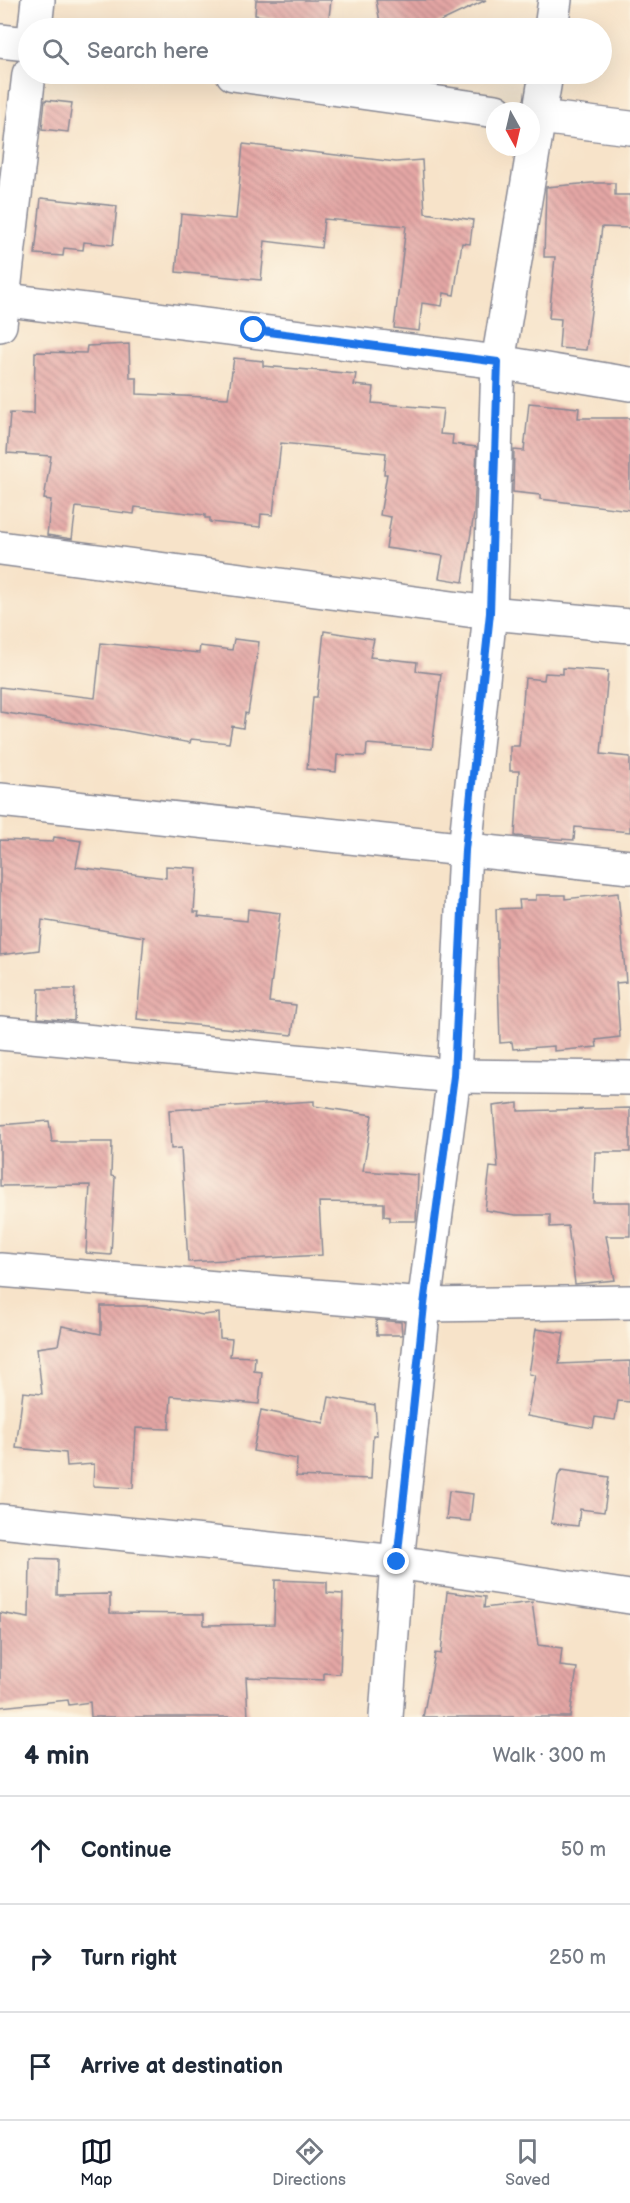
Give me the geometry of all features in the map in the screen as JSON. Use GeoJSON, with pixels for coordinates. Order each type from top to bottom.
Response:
{"type":"FeatureCollection","features":[{"type":"Feature","properties":{"kind":"street"},"geometry":{"type":"LineString","coordinates":[[35,18],[38,0]]}},
{"type":"Feature","properties":{"kind":"street"},"geometry":{"type":"LineString","coordinates":[[552,18],[555,0]]}},
{"type":"Feature","properties":{"kind":"street"},"geometry":{"type":"LineString","coordinates":[[0,41],[18,43]]}},
{"type":"Feature","properties":{"kind":"street"},"geometry":{"type":"LineString","coordinates":[[28,84],[1,308],[498,362],[630,384]]}},
{"type":"Feature","properties":{"kind":"street"},"geometry":{"type":"LineString","coordinates":[[304,84],[486,110]]}},
{"type":"Feature","properties":{"kind":"street"},"geometry":{"type":"LineString","coordinates":[[539,102],[544,84]]}},
{"type":"Feature","properties":{"kind":"street"},"geometry":{"type":"LineString","coordinates":[[540,117],[630,128]]}},
{"type":"Feature","properties":{"kind":"street"},"geometry":{"type":"LineString","coordinates":[[386,1717],[397,1562],[424,1305],[454,1076],[465,850],[490,613],[498,362],[530,156]]}},
{"type":"Feature","properties":{"kind":"street"},"geometry":{"type":"LineString","coordinates":[[0,549],[490,613],[630,626]]}},
{"type":"Feature","properties":{"kind":"street"},"geometry":{"type":"LineString","coordinates":[[0,800],[630,867]]}},
{"type":"Feature","properties":{"kind":"street"},"geometry":{"type":"LineString","coordinates":[[0,1033],[454,1076],[630,1078]]}},
{"type":"Feature","properties":{"kind":"street"},"geometry":{"type":"LineString","coordinates":[[0,1270],[424,1305],[630,1302]]}},
{"type":"Feature","properties":{"kind":"street"},"geometry":{"type":"LineString","coordinates":[[0,1521],[397,1562],[630,1598]]}},
{"type":"Feature","properties":{"kind":"building"},"geometry":{"type":"Polygon","coordinates":[[[256,0],[331,0],[329,18],[275,18],[255,15],[256,0]]]}},
{"type":"Feature","properties":{"kind":"building"},"geometry":{"type":"Polygon","coordinates":[[[376,0],[486,0],[448,18],[379,18],[376,0]]]}},
{"type":"Feature","properties":{"kind":"building"},"geometry":{"type":"Polygon","coordinates":[[[45,100],[72,103],[68,132],[42,129],[45,100]]]}},
{"type":"Feature","properties":{"kind":"building"},"geometry":{"type":"Polygon","coordinates":[[[243,144],[396,162],[422,160],[425,213],[473,220],[470,244],[462,243],[454,295],[444,293],[442,306],[422,303],[419,331],[394,328],[406,226],[324,219],[321,248],[265,241],[261,280],[176,272],[181,214],[236,219],[243,144]]]}},
{"type":"Feature","properties":{"kind":"building"},"geometry":{"type":"Polygon","coordinates":[[[615,183],[615,195],[630,195],[630,228],[602,227],[586,350],[559,348],[561,319],[549,318],[555,257],[544,257],[546,187],[615,183]]]}},
{"type":"Feature","properties":{"kind":"building"},"geometry":{"type":"Polygon","coordinates":[[[41,198],[117,206],[113,245],[84,242],[83,250],[64,248],[63,256],[35,254],[41,198]]]}},
{"type":"Feature","properties":{"kind":"building"},"geometry":{"type":"Polygon","coordinates":[[[129,344],[130,378],[137,378],[137,394],[228,398],[234,358],[263,361],[263,366],[356,374],[354,385],[374,387],[372,403],[443,409],[440,434],[453,435],[452,444],[477,447],[474,514],[463,582],[439,578],[443,556],[386,548],[391,517],[380,515],[387,474],[384,474],[386,453],[281,443],[273,515],[261,514],[260,527],[210,522],[210,518],[205,518],[205,515],[135,507],[134,514],[76,507],[72,539],[47,535],[51,500],[44,499],[51,456],[7,453],[10,413],[34,414],[35,352],[86,353],[87,346],[129,344]]]}},
{"type":"Feature","properties":{"kind":"building"},"geometry":{"type":"Polygon","coordinates":[[[529,403],[579,408],[578,418],[630,418],[630,510],[540,499],[540,495],[513,492],[514,450],[524,451],[529,403]]]}},
{"type":"Feature","properties":{"kind":"building"},"geometry":{"type":"Polygon","coordinates":[[[324,631],[374,639],[370,657],[417,662],[416,671],[441,674],[432,749],[367,744],[366,756],[337,755],[336,772],[307,769],[313,697],[317,697],[324,631]]]}},
{"type":"Feature","properties":{"kind":"building"},"geometry":{"type":"Polygon","coordinates":[[[234,639],[259,642],[248,714],[245,713],[243,728],[232,726],[229,743],[191,739],[190,743],[0,712],[0,687],[95,698],[101,643],[199,653],[200,646],[232,650],[234,639]]]}},
{"type":"Feature","properties":{"kind":"building"},"geometry":{"type":"Polygon","coordinates":[[[563,668],[608,671],[601,754],[630,757],[630,832],[575,827],[574,840],[515,836],[519,771],[510,771],[510,746],[519,746],[525,678],[544,680],[545,673],[563,674],[563,668]]]}},
{"type":"Feature","properties":{"kind":"building"},"geometry":{"type":"Polygon","coordinates":[[[54,837],[81,841],[76,867],[166,878],[166,866],[197,868],[194,912],[199,912],[198,916],[247,921],[248,909],[280,913],[269,1002],[296,1005],[292,1035],[137,1019],[144,937],[42,920],[39,950],[0,955],[0,840],[53,842],[54,837]]]}},
{"type":"Feature","properties":{"kind":"building"},"geometry":{"type":"Polygon","coordinates":[[[618,893],[626,982],[616,983],[620,1037],[596,1040],[597,1047],[554,1051],[554,1046],[513,1049],[512,1042],[500,1043],[496,909],[520,908],[519,900],[536,900],[536,895],[565,895],[565,899],[618,893]]]}},
{"type":"Feature","properties":{"kind":"building"},"geometry":{"type":"Polygon","coordinates":[[[39,989],[75,989],[74,1021],[38,1018],[39,989]]]}},
{"type":"Feature","properties":{"kind":"building"},"geometry":{"type":"Polygon","coordinates":[[[314,1101],[314,1106],[372,1115],[363,1171],[418,1175],[416,1221],[390,1221],[390,1217],[384,1216],[384,1203],[319,1202],[322,1255],[188,1262],[181,1148],[171,1149],[169,1110],[314,1101]]]}},
{"type":"Feature","properties":{"kind":"building"},"geometry":{"type":"Polygon","coordinates":[[[518,1103],[518,1111],[630,1108],[630,1152],[595,1152],[593,1202],[630,1202],[630,1236],[606,1236],[615,1280],[575,1284],[568,1226],[550,1227],[550,1215],[516,1215],[485,1210],[490,1167],[498,1168],[493,1106],[518,1103]]]}},
{"type":"Feature","properties":{"kind":"building"},"geometry":{"type":"Polygon","coordinates":[[[49,1121],[52,1142],[112,1142],[111,1176],[115,1177],[111,1255],[86,1253],[90,1185],[0,1186],[0,1125],[49,1121]]]}},
{"type":"Feature","properties":{"kind":"building"},"geometry":{"type":"Polygon","coordinates":[[[101,1306],[153,1306],[203,1315],[219,1313],[220,1338],[232,1339],[230,1356],[255,1357],[254,1371],[262,1372],[259,1404],[171,1396],[169,1429],[136,1428],[133,1488],[93,1486],[94,1464],[67,1466],[66,1453],[16,1448],[23,1392],[42,1394],[37,1348],[58,1345],[62,1326],[101,1334],[101,1306]]]}},
{"type":"Feature","properties":{"kind":"building"},"geometry":{"type":"Polygon","coordinates":[[[376,1320],[401,1322],[402,1335],[377,1335],[376,1320]]]}},
{"type":"Feature","properties":{"kind":"building"},"geometry":{"type":"Polygon","coordinates":[[[536,1329],[564,1333],[559,1364],[630,1361],[630,1402],[618,1401],[615,1420],[595,1417],[593,1428],[527,1416],[535,1375],[529,1374],[536,1329]]]}},
{"type":"Feature","properties":{"kind":"building"},"geometry":{"type":"Polygon","coordinates":[[[329,1397],[375,1405],[377,1435],[373,1435],[371,1479],[296,1476],[297,1459],[253,1451],[261,1410],[324,1423],[329,1397]]]}},
{"type":"Feature","properties":{"kind":"building"},"geometry":{"type":"Polygon","coordinates":[[[562,1470],[609,1477],[604,1512],[580,1509],[578,1526],[551,1523],[558,1476],[562,1470]]]}},
{"type":"Feature","properties":{"kind":"building"},"geometry":{"type":"Polygon","coordinates":[[[449,1491],[473,1494],[470,1521],[446,1519],[449,1491]]]}},
{"type":"Feature","properties":{"kind":"building"},"geometry":{"type":"Polygon","coordinates":[[[30,1558],[58,1559],[57,1595],[110,1594],[110,1613],[204,1614],[204,1625],[274,1624],[275,1580],[327,1582],[327,1593],[343,1594],[340,1674],[324,1673],[324,1680],[246,1677],[248,1717],[91,1717],[90,1702],[69,1705],[68,1700],[0,1707],[0,1613],[29,1618],[30,1558]]]}},
{"type":"Feature","properties":{"kind":"building"},"geometry":{"type":"Polygon","coordinates":[[[447,1592],[485,1597],[484,1608],[532,1602],[538,1645],[562,1648],[560,1666],[577,1668],[570,1717],[423,1717],[435,1653],[441,1654],[447,1592]]]}},
{"type":"Feature","properties":{"kind":"route"},"geometry":{"type":"LineString","coordinates":[[254,330],[498,362],[490,613],[465,850],[454,1076],[424,1305],[397,1562]]}}]}
